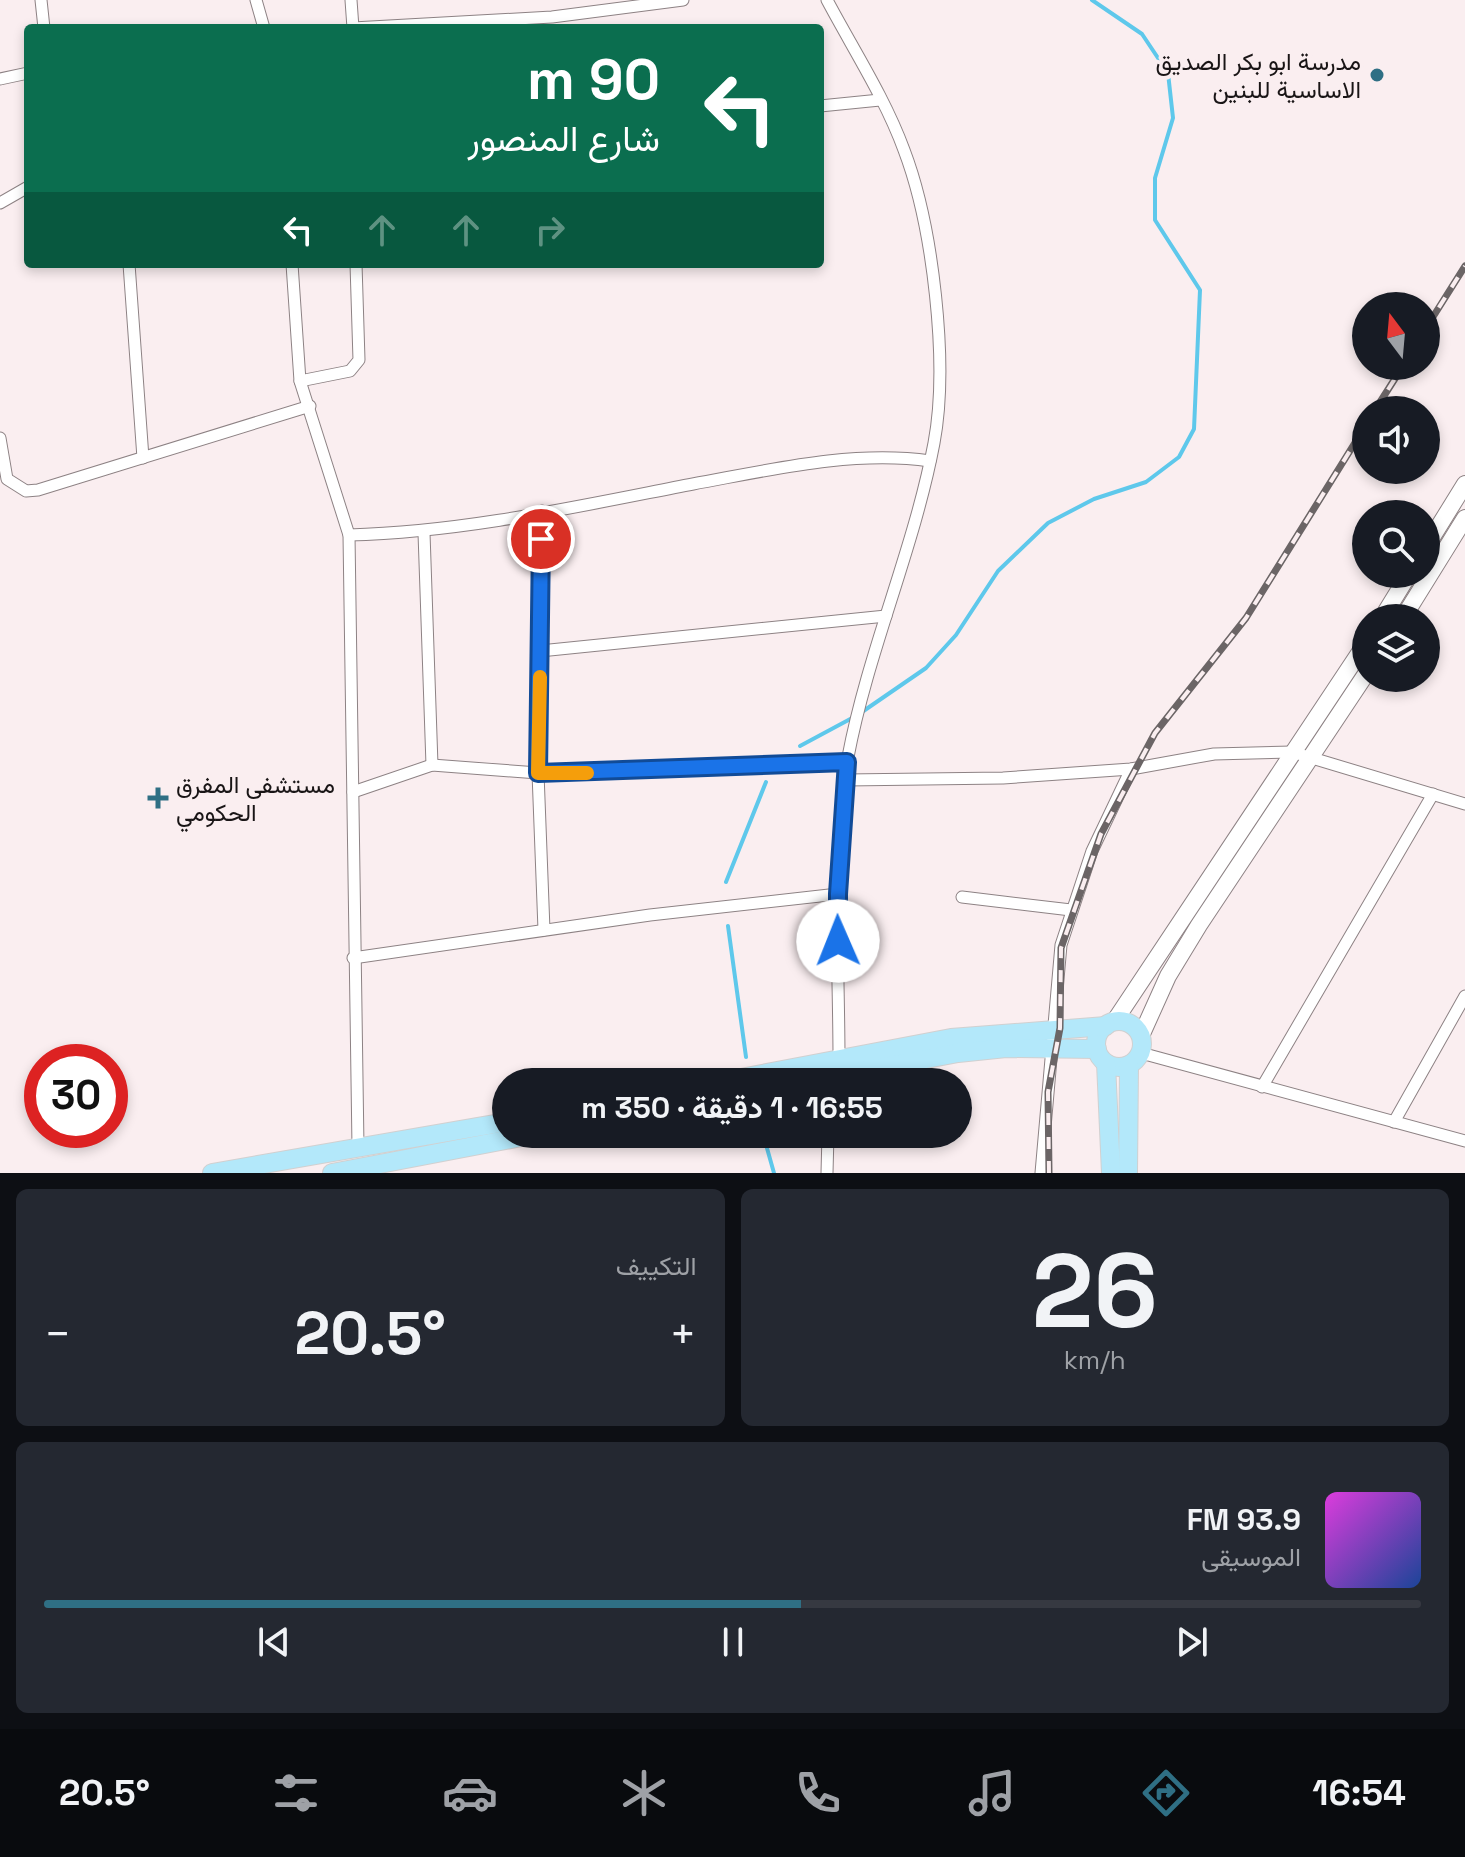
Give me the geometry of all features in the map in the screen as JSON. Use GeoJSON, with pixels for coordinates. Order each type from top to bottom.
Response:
{"type":"FeatureCollection","features":[{"type":"Feature","properties":{"kind":"main road"},"geometry":{"type":"LineString","coordinates":[[1440,524],[1465,484]]}},
{"type":"Feature","properties":{"kind":"main road"},"geometry":{"type":"LineString","coordinates":[[1412,604],[1465,518]]}},
{"type":"Feature","properties":{"kind":"main road"},"geometry":{"type":"LineString","coordinates":[[1111,1173],[1098,1036],[1110,1024],[1352,664]]}},
{"type":"Feature","properties":{"kind":"main road"},"geometry":{"type":"LineString","coordinates":[[1128,1173],[1137,1051],[1168,976],[1354,692]]}},
{"type":"Feature","properties":{"kind":"main road"},"geometry":{"type":"LineString","coordinates":[[792,1068],[951,1038],[1110,1024],[1130,1024],[1137,1051]]}},
{"type":"Feature","properties":{"kind":"main road"},"geometry":{"type":"LineString","coordinates":[[886,1068],[958,1053],[1006,1048],[1049,1049],[1101,1056],[1117,1067],[1137,1051]]}},
{"type":"Feature","properties":{"kind":"main road"},"geometry":{"type":"LineString","coordinates":[[212,1173],[492,1124]]}},
{"type":"Feature","properties":{"kind":"main road"},"geometry":{"type":"LineString","coordinates":[[332,1173],[492,1143]]}},
{"type":"Feature","properties":{"kind":"street"},"geometry":{"type":"LineString","coordinates":[[41,0],[44,24]]}},
{"type":"Feature","properties":{"kind":"street"},"geometry":{"type":"LineString","coordinates":[[256,0],[262,24]]}},
{"type":"Feature","properties":{"kind":"street"},"geometry":{"type":"LineString","coordinates":[[351,0],[353,24]]}},
{"type":"Feature","properties":{"kind":"street"},"geometry":{"type":"LineString","coordinates":[[513,24],[553,23],[683,0]]}},
{"type":"Feature","properties":{"kind":"street"},"geometry":{"type":"LineString","coordinates":[[827,0],[880,100],[909,166],[934,293],[941,386],[930,461],[847,762],[838,894],[839,1059]]}},
{"type":"Feature","properties":{"kind":"street"},"geometry":{"type":"LineString","coordinates":[[0,79],[24,74]]}},
{"type":"Feature","properties":{"kind":"street"},"geometry":{"type":"LineString","coordinates":[[824,106],[880,100]]}},
{"type":"Feature","properties":{"kind":"street"},"geometry":{"type":"LineString","coordinates":[[0,203],[24,189]]}},
{"type":"Feature","properties":{"kind":"street"},"geometry":{"type":"LineString","coordinates":[[129,268],[143,458]]}},
{"type":"Feature","properties":{"kind":"street"},"geometry":{"type":"LineString","coordinates":[[292,268],[300,381],[349,535],[358,1147]]}},
{"type":"Feature","properties":{"kind":"street"},"geometry":{"type":"LineString","coordinates":[[300,381],[350,371],[359,360],[356,268]]}},
{"type":"Feature","properties":{"kind":"street"},"geometry":{"type":"LineString","coordinates":[[0,438],[7,479],[26,491],[310,406]]}},
{"type":"Feature","properties":{"kind":"street"},"geometry":{"type":"LineString","coordinates":[[349,535],[424,533],[742,475],[848,460],[930,461]]}},
{"type":"Feature","properties":{"kind":"street"},"geometry":{"type":"LineString","coordinates":[[542,511],[538,773],[544,930]]}},
{"type":"Feature","properties":{"kind":"street"},"geometry":{"type":"LineString","coordinates":[[424,533],[432,765]]}},
{"type":"Feature","properties":{"kind":"street"},"geometry":{"type":"LineString","coordinates":[[540,651],[886,616]]}},
{"type":"Feature","properties":{"kind":"street"},"geometry":{"type":"LineString","coordinates":[[846,780],[1003,778],[1131,769],[1214,754],[1292,752],[1465,804]]}},
{"type":"Feature","properties":{"kind":"street"},"geometry":{"type":"LineString","coordinates":[[353,792],[432,765],[538,773],[847,762]]}},
{"type":"Feature","properties":{"kind":"street"},"geometry":{"type":"LineString","coordinates":[[1041,1173],[1049,1049],[1061,945],[1092,851],[1131,769]]}},
{"type":"Feature","properties":{"kind":"street"},"geometry":{"type":"LineString","coordinates":[[1262,1087],[1433,794]]}},
{"type":"Feature","properties":{"kind":"street"},"geometry":{"type":"LineString","coordinates":[[353,958],[544,930],[838,894]]}},
{"type":"Feature","properties":{"kind":"street"},"geometry":{"type":"LineString","coordinates":[[962,897],[1071,910]]}},
{"type":"Feature","properties":{"kind":"street"},"geometry":{"type":"LineString","coordinates":[[1394,1122],[1465,996]]}},
{"type":"Feature","properties":{"kind":"street"},"geometry":{"type":"LineString","coordinates":[[1137,1051],[1465,1141]]}},
{"type":"Feature","properties":{"kind":"street"},"geometry":{"type":"LineString","coordinates":[[827,1173],[828,1148]]}},
{"type":"Feature","properties":{"kind":"waterway"},"geometry":{"type":"LineString","coordinates":[[862,712],[926,668],[956,635],[998,571],[1048,523],[1094,499],[1146,482],[1179,457],[1194,429],[1200,290],[1155,220],[1155,178],[1173,118],[1168,73],[1142,34],[1092,0]]}},
{"type":"Feature","properties":{"kind":"waterway"},"geometry":{"type":"LineString","coordinates":[[800,746],[854,717]]}},
{"type":"Feature","properties":{"kind":"waterway"},"geometry":{"type":"LineString","coordinates":[[726,882],[766,782]]}},
{"type":"Feature","properties":{"kind":"waterway"},"geometry":{"type":"LineString","coordinates":[[728,926],[746,1057]]}},
{"type":"Feature","properties":{"kind":"waterway"},"geometry":{"type":"LineString","coordinates":[[767,1148],[774,1173]]}},
{"type":"Feature","properties":{"kind":"railway"},"geometry":{"type":"LineString","coordinates":[[1440,306],[1465,266]]}},
{"type":"Feature","properties":{"kind":"railway"},"geometry":{"type":"LineString","coordinates":[[1384,396],[1394,380]]}},
{"type":"Feature","properties":{"kind":"railway"},"geometry":{"type":"LineString","coordinates":[[1049,1173],[1048,1092],[1060,1028],[1061,948],[1101,834],[1155,733],[1246,618],[1352,448]]}},
{"type":"Feature","properties":{"kind":"slow traffic"},"geometry":{"type":"LineString","coordinates":[[540,677],[538,773],[587,773]]}},
{"type":"Feature","properties":{"kind":"place","name":"مدرسة ابو بكر الصديق الاساسية للبنين"},"geometry":{"type":"Point","coordinates":[1377,75]}},
{"type":"Feature","properties":{"kind":"place","name":"مستشفى المفرق الحكومي"},"geometry":{"type":"Point","coordinates":[158,798]}},
{"type":"Feature","properties":{"kind":"route"},"geometry":{"type":"LineString","coordinates":[[541,539],[538,773],[847,762],[838,941]]}}]}
